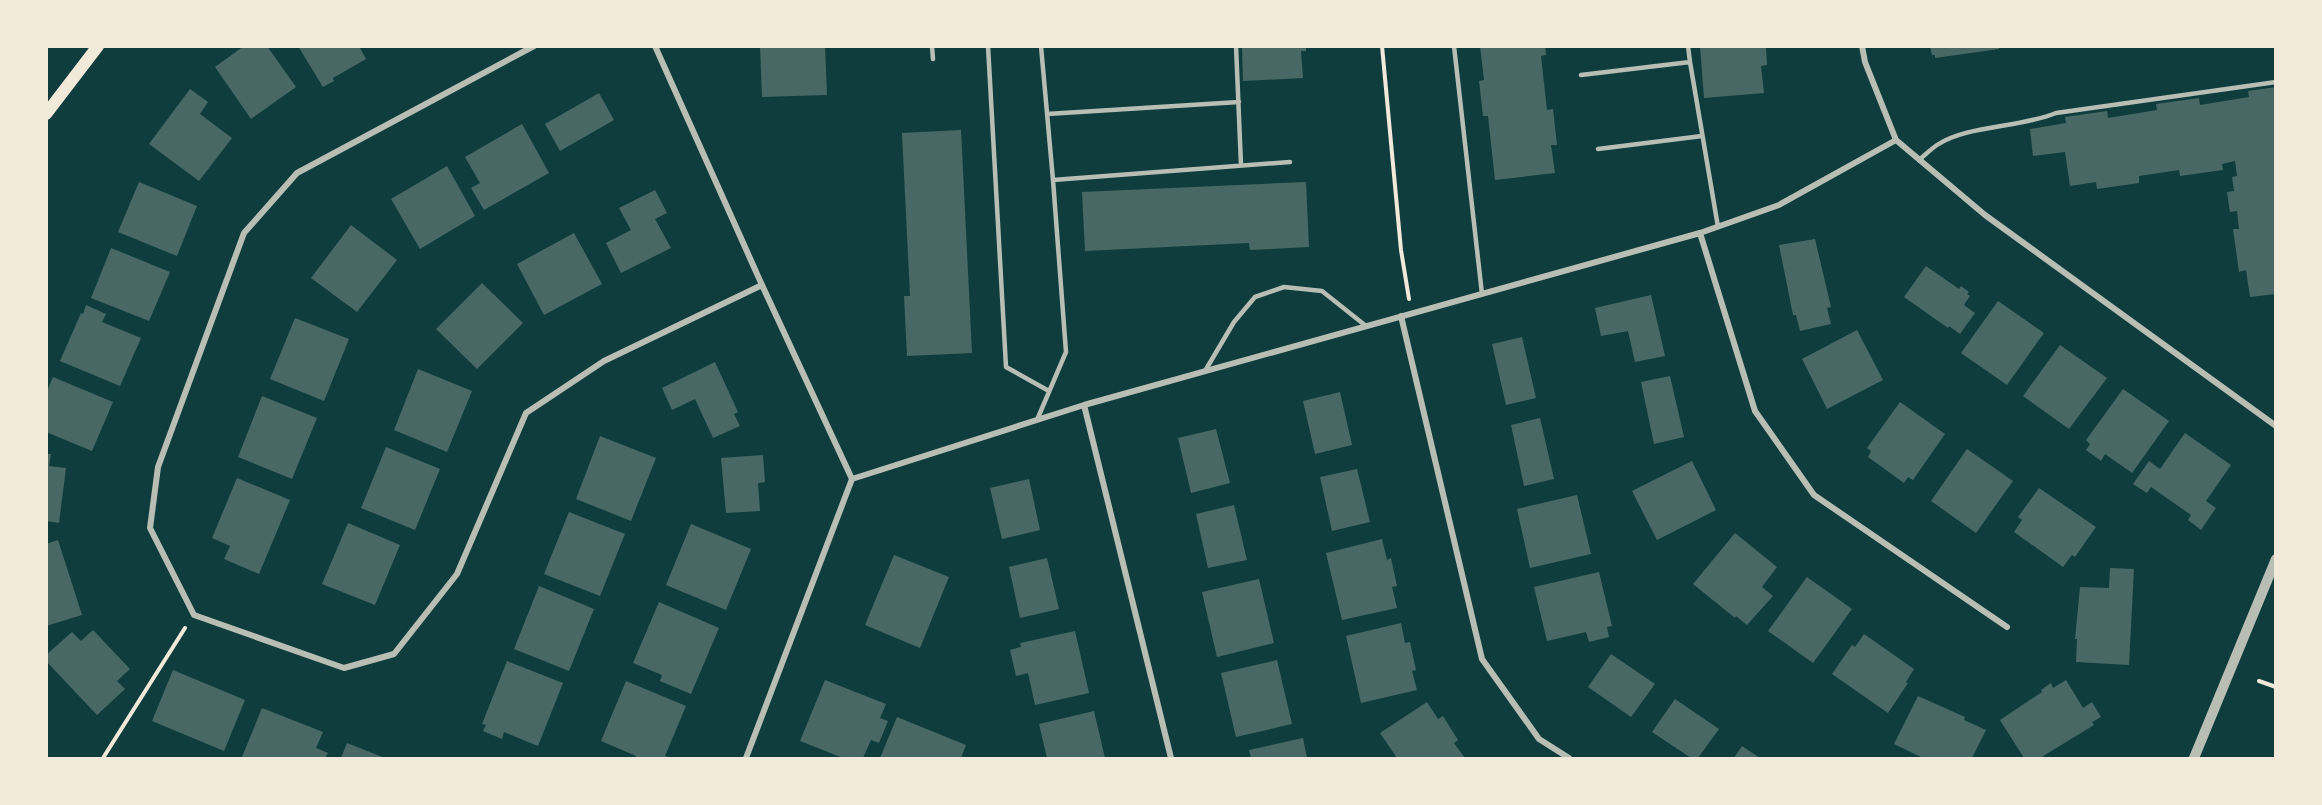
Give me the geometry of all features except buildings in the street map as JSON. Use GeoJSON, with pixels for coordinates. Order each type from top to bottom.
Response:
{"type":"FeatureCollection","features":[{"type":"Feature","properties":{"kind":"main road"},"geometry":{"type":"LineString","coordinates":[[46,114],[98,46]]}},
{"type":"Feature","properties":{"kind":"street"},"geometry":{"type":"LineString","coordinates":[[534,46],[297,173],[244,233],[158,467],[150,528],[194,615],[344,668],[394,654],[457,574],[526,414],[604,361],[762,285]]}},
{"type":"Feature","properties":{"kind":"street"},"geometry":{"type":"LineString","coordinates":[[655,46],[852,479],[746,759]]}},
{"type":"Feature","properties":{"kind":"street"},"geometry":{"type":"LineString","coordinates":[[1862,46],[1864,62],[1896,140],[1985,215],[2276,426]]}},
{"type":"Feature","properties":{"kind":"street"},"geometry":{"type":"LineString","coordinates":[[852,479],[1084,405],[1700,233],[1779,205],[1896,140]]}},
{"type":"Feature","properties":{"kind":"street"},"geometry":{"type":"LineString","coordinates":[[1700,233],[1755,411],[1814,495],[2007,627]]}},
{"type":"Feature","properties":{"kind":"street"},"geometry":{"type":"LineString","coordinates":[[1401,316],[1482,659],[1539,739],[1569,759]]}},
{"type":"Feature","properties":{"kind":"street"},"geometry":{"type":"LineString","coordinates":[[1084,405],[1171,759]]}},
{"type":"Feature","properties":{"kind":"street"},"geometry":{"type":"LineString","coordinates":[[2194,759],[2276,559]]}},
{"type":"Feature","properties":{"kind":"lane"},"geometry":{"type":"LineString","coordinates":[[932,46],[933,59]]}},
{"type":"Feature","properties":{"kind":"lane"},"geometry":{"type":"LineString","coordinates":[[988,46],[1006,367],[1049,391]]}},
{"type":"Feature","properties":{"kind":"lane"},"geometry":{"type":"LineString","coordinates":[[1037,420],[1066,352],[1041,46]]}},
{"type":"Feature","properties":{"kind":"lane"},"geometry":{"type":"LineString","coordinates":[[1236,46],[1241,165]]}},
{"type":"Feature","properties":{"kind":"lane"},"geometry":{"type":"LineString","coordinates":[[1454,46],[1482,294]]}},
{"type":"Feature","properties":{"kind":"lane"},"geometry":{"type":"LineString","coordinates":[[1688,46],[1718,226]]}},
{"type":"Feature","properties":{"kind":"lane"},"geometry":{"type":"LineString","coordinates":[[1581,75],[1689,62]]}},
{"type":"Feature","properties":{"kind":"lane"},"geometry":{"type":"LineString","coordinates":[[1919,160],[1939,143],[1968,133],[2039,120],[2056,113],[2276,82]]}},
{"type":"Feature","properties":{"kind":"lane"},"geometry":{"type":"LineString","coordinates":[[1047,114],[1239,102]]}},
{"type":"Feature","properties":{"kind":"lane"},"geometry":{"type":"LineString","coordinates":[[1598,149],[1702,136]]}},
{"type":"Feature","properties":{"kind":"lane"},"geometry":{"type":"LineString","coordinates":[[1053,180],[1290,162]]}},
{"type":"Feature","properties":{"kind":"lane"},"geometry":{"type":"LineString","coordinates":[[1205,371],[1234,322],[1255,297],[1284,287],[1322,291],[1366,326]]}},
{"type":"Feature","properties":{"kind":"path"},"geometry":{"type":"LineString","coordinates":[[1382,46],[1401,250],[1412,313]]}},
{"type":"Feature","properties":{"kind":"path"},"geometry":{"type":"LineString","coordinates":[[103,759],[194,615]]}},
{"type":"Feature","properties":{"kind":"path"},"geometry":{"type":"LineString","coordinates":[[2259,681],[2276,687]]}}]}
